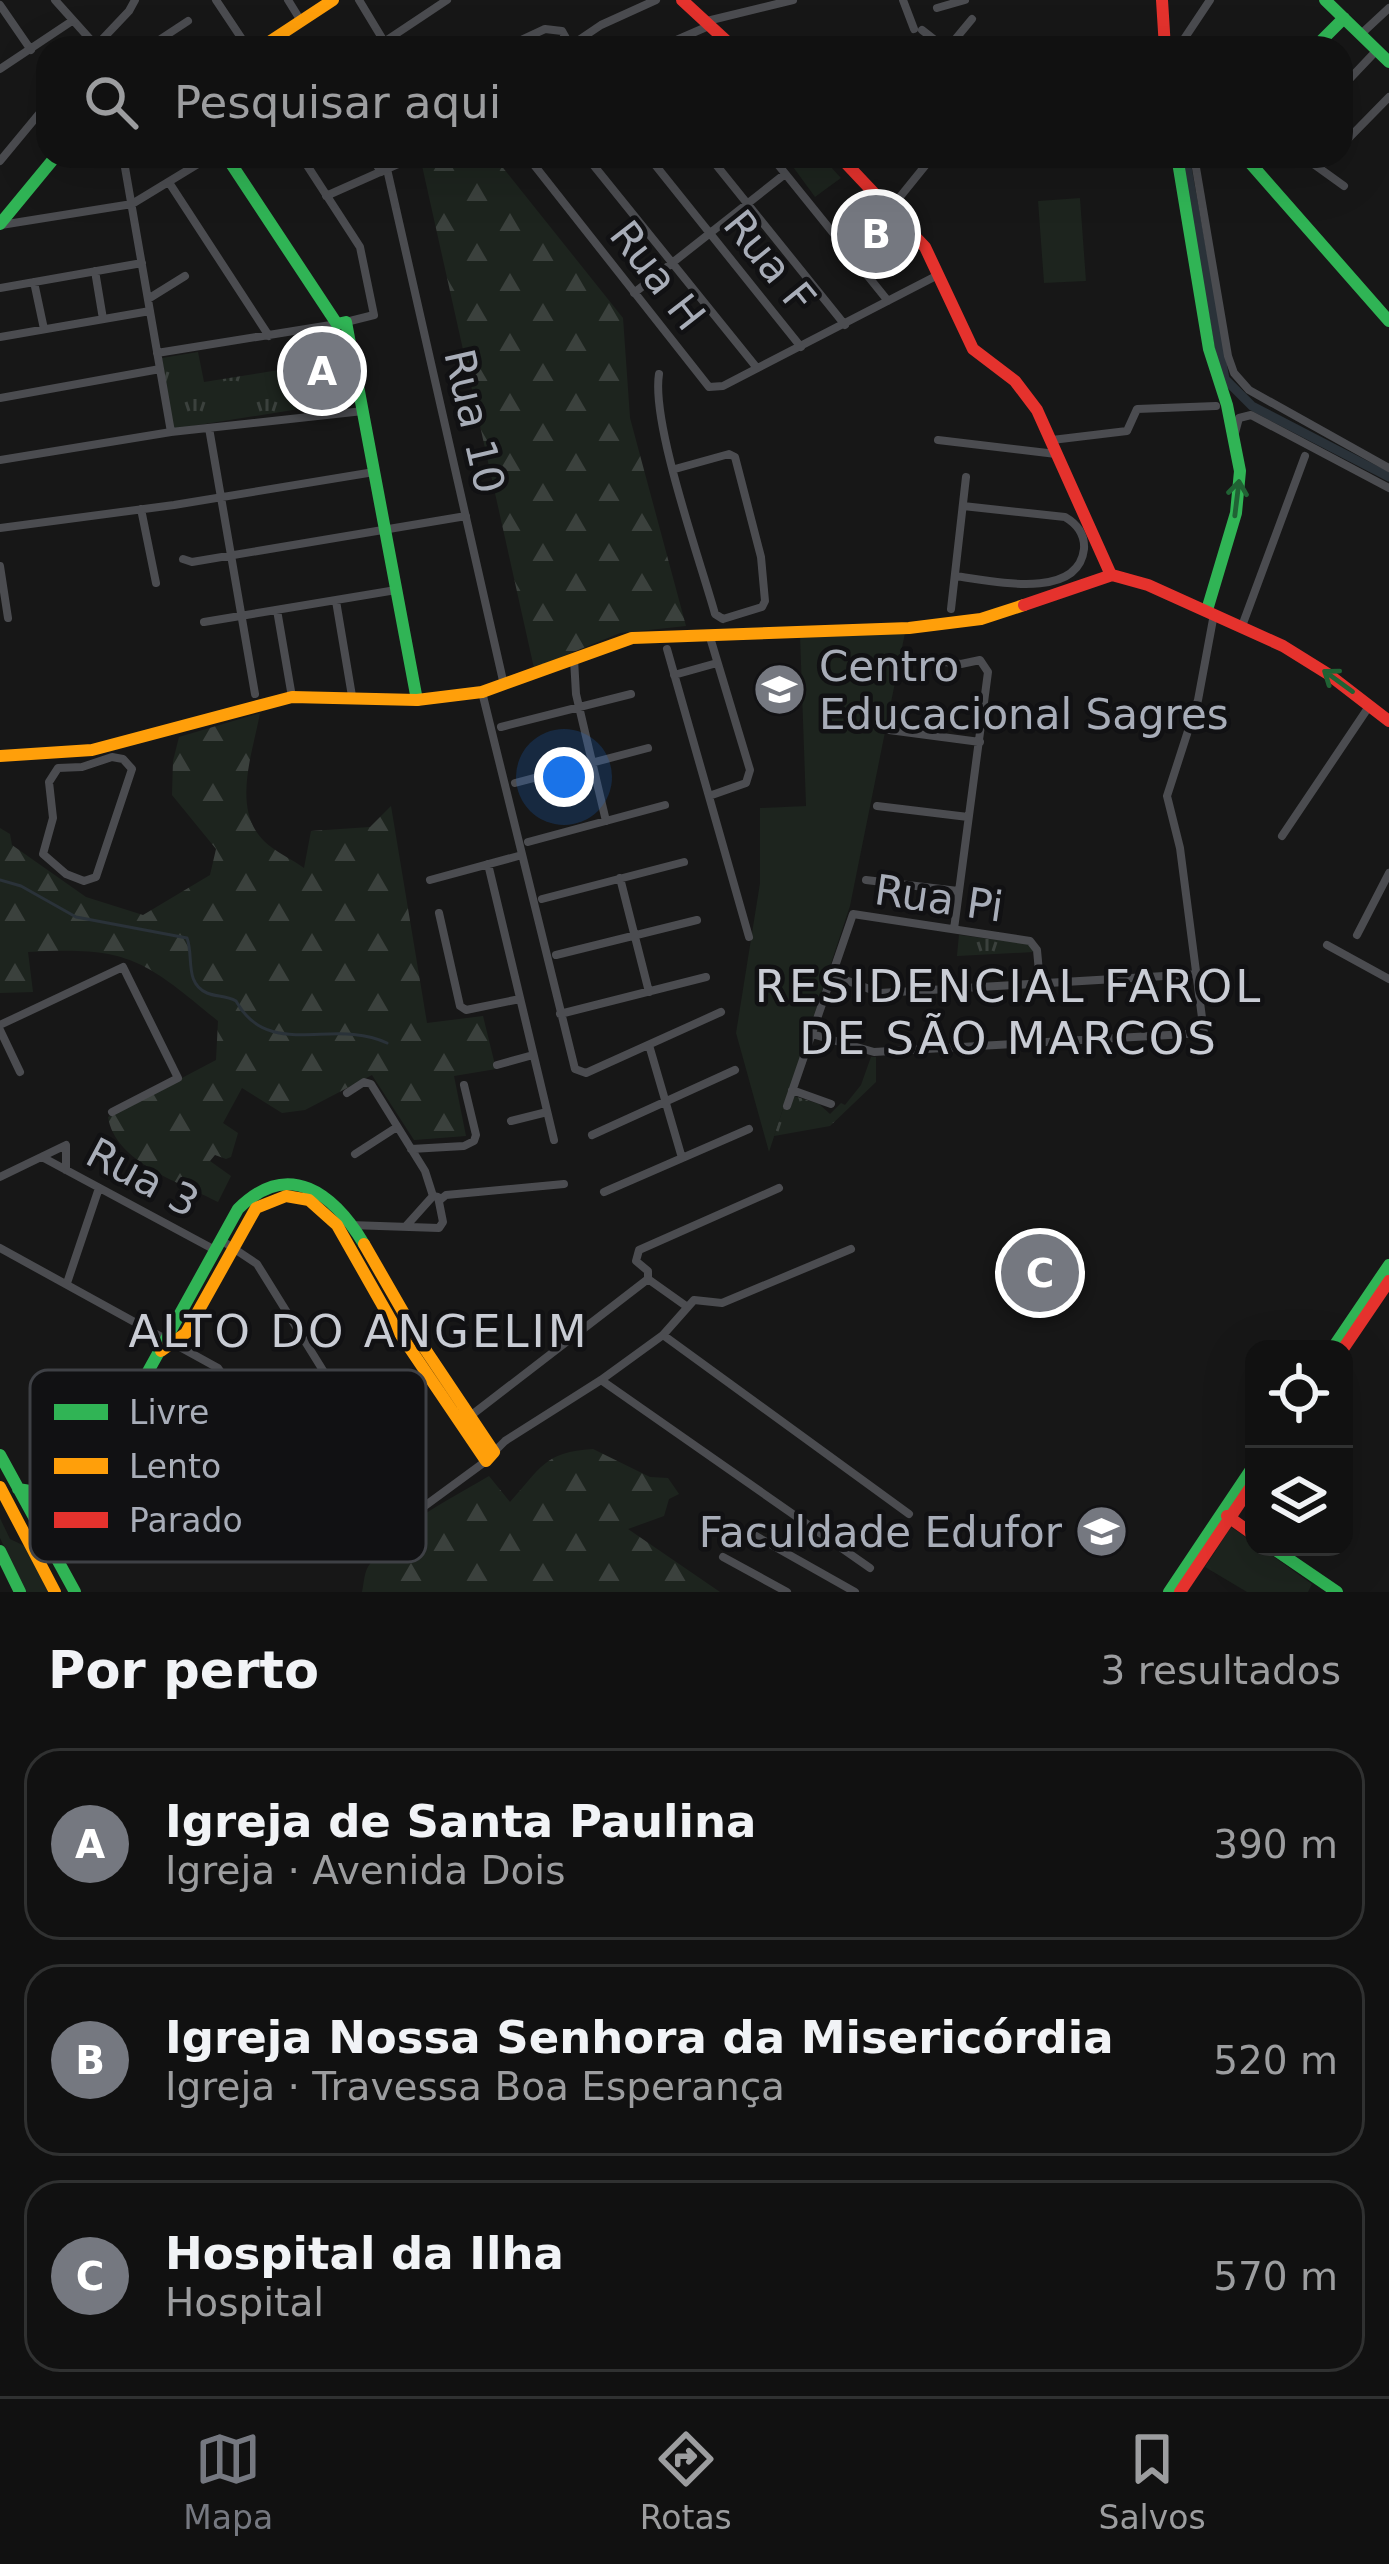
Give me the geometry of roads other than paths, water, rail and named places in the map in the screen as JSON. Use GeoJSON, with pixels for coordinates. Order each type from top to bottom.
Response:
{"type":"FeatureCollection","features":[{"type":"Feature","properties":{"kind":"main road"},"geometry":{"type":"LineString","coordinates":[[279,36],[333,0]]}},
{"type":"Feature","properties":{"kind":"main road"},"geometry":{"type":"LineString","coordinates":[[682,0],[722,36]]}},
{"type":"Feature","properties":{"kind":"main road"},"geometry":{"type":"LineString","coordinates":[[1162,0],[1164,36]]}},
{"type":"Feature","properties":{"kind":"main road"},"geometry":{"type":"LineString","coordinates":[[1324,0],[1389,62]]}},
{"type":"Feature","properties":{"kind":"main road"},"geometry":{"type":"LineString","coordinates":[[1326,36],[1343,18]]}},
{"type":"Feature","properties":{"kind":"main road"},"geometry":{"type":"LineString","coordinates":[[0,225],[46,168]]}},
{"type":"Feature","properties":{"kind":"main road"},"geometry":{"type":"LineString","coordinates":[[234,168],[341,323],[363,411],[417,700]]}},
{"type":"Feature","properties":{"kind":"main road"},"geometry":{"type":"LineString","coordinates":[[1179,168],[1209,349],[1234,435],[1239,500],[1210,612]]}},
{"type":"Feature","properties":{"kind":"main road"},"geometry":{"type":"LineString","coordinates":[[1255,168],[1389,321]]}},
{"type":"Feature","properties":{"kind":"main road"},"geometry":{"type":"LineString","coordinates":[[851,169],[926,247],[966,340],[1026,394],[1059,454],[1104,567],[1305,659],[1389,722]]}},
{"type":"Feature","properties":{"kind":"main road"},"geometry":{"type":"LineString","coordinates":[[0,756],[92,754],[292,697],[417,700],[482,692],[632,638],[709,633],[724,626],[944,624],[1000,614],[1104,567]]}},
{"type":"Feature","properties":{"kind":"main road"},"geometry":{"type":"LineString","coordinates":[[150,1370],[172,1340],[243,1202],[262,1190],[286,1185],[319,1191],[350,1225],[396,1317],[469,1417],[490,1457]]}},
{"type":"Feature","properties":{"kind":"main road"},"geometry":{"type":"LineString","coordinates":[[223,1246],[261,1204],[276,1197],[296,1196],[326,1213],[490,1457]]}},
{"type":"Feature","properties":{"kind":"main road"},"geometry":{"type":"LineString","coordinates":[[1338,1340],[1389,1265]]}},
{"type":"Feature","properties":{"kind":"main road"},"geometry":{"type":"LineString","coordinates":[[1349,1340],[1389,1281]]}},
{"type":"Feature","properties":{"kind":"main road"},"geometry":{"type":"LineString","coordinates":[[0,1456],[30,1512]]}},
{"type":"Feature","properties":{"kind":"main road"},"geometry":{"type":"LineString","coordinates":[[1180,1592],[1245,1481]]}},
{"type":"Feature","properties":{"kind":"main road"},"geometry":{"type":"LineString","coordinates":[[0,1487],[30,1543]]}},
{"type":"Feature","properties":{"kind":"main road"},"geometry":{"type":"LineString","coordinates":[[18,1489],[30,1494]]}},
{"type":"Feature","properties":{"kind":"main road"},"geometry":{"type":"LineString","coordinates":[[1169,1592],[1245,1493]]}},
{"type":"Feature","properties":{"kind":"main road"},"geometry":{"type":"LineString","coordinates":[[1226,1515],[1245,1529]]}},
{"type":"Feature","properties":{"kind":"main road"},"geometry":{"type":"LineString","coordinates":[[0,1551],[20,1592]]}},
{"type":"Feature","properties":{"kind":"main road"},"geometry":{"type":"LineString","coordinates":[[1284,1556],[1336,1592]]}},
{"type":"Feature","properties":{"kind":"main road"},"geometry":{"type":"LineString","coordinates":[[40,1562],[56,1592]]}},
{"type":"Feature","properties":{"kind":"main road"},"geometry":{"type":"LineString","coordinates":[[58,1562],[75,1592]]}},
{"type":"Feature","properties":{"kind":"street"},"geometry":{"type":"LineString","coordinates":[[55,0],[86,36]]}},
{"type":"Feature","properties":{"kind":"street"},"geometry":{"type":"LineString","coordinates":[[106,36],[134,0]]}},
{"type":"Feature","properties":{"kind":"street"},"geometry":{"type":"LineString","coordinates":[[216,0],[240,36]]}},
{"type":"Feature","properties":{"kind":"street"},"geometry":{"type":"LineString","coordinates":[[288,0],[302,21]]}},
{"type":"Feature","properties":{"kind":"street"},"geometry":{"type":"LineString","coordinates":[[359,0],[382,36]]}},
{"type":"Feature","properties":{"kind":"street"},"geometry":{"type":"LineString","coordinates":[[398,36],[447,0]]}},
{"type":"Feature","properties":{"kind":"street"},"geometry":{"type":"LineString","coordinates":[[587,36],[656,0]]}},
{"type":"Feature","properties":{"kind":"street"},"geometry":{"type":"LineString","coordinates":[[682,36],[709,23],[793,0]]}},
{"type":"Feature","properties":{"kind":"street"},"geometry":{"type":"LineString","coordinates":[[903,0],[918,30],[928,36]]}},
{"type":"Feature","properties":{"kind":"street"},"geometry":{"type":"LineString","coordinates":[[937,8],[965,0]]}},
{"type":"Feature","properties":{"kind":"street"},"geometry":{"type":"LineString","coordinates":[[1185,36],[1206,3]]}},
{"type":"Feature","properties":{"kind":"street"},"geometry":{"type":"LineString","coordinates":[[0,5],[31,50]]}},
{"type":"Feature","properties":{"kind":"street"},"geometry":{"type":"LineString","coordinates":[[1360,34],[1389,8]]}},
{"type":"Feature","properties":{"kind":"street"},"geometry":{"type":"LineString","coordinates":[[957,36],[972,19]]}},
{"type":"Feature","properties":{"kind":"street"},"geometry":{"type":"LineString","coordinates":[[51,36],[72,21]]}},
{"type":"Feature","properties":{"kind":"street"},"geometry":{"type":"LineString","coordinates":[[167,36],[188,21]]}},
{"type":"Feature","properties":{"kind":"street"},"geometry":{"type":"LineString","coordinates":[[532,36],[551,28],[566,36]]}},
{"type":"Feature","properties":{"kind":"street"},"geometry":{"type":"LineString","coordinates":[[0,69],[36,46]]}},
{"type":"Feature","properties":{"kind":"street"},"geometry":{"type":"LineString","coordinates":[[1353,75],[1377,50]]}},
{"type":"Feature","properties":{"kind":"street"},"geometry":{"type":"LineString","coordinates":[[1353,134],[1389,97]]}},
{"type":"Feature","properties":{"kind":"street"},"geometry":{"type":"LineString","coordinates":[[0,161],[36,118]]}},
{"type":"Feature","properties":{"kind":"street"},"geometry":{"type":"LineString","coordinates":[[125,168],[171,432]]}},
{"type":"Feature","properties":{"kind":"street"},"geometry":{"type":"LineString","coordinates":[[0,225],[131,204],[193,168]]}},
{"type":"Feature","properties":{"kind":"street"},"geometry":{"type":"LineString","coordinates":[[158,353],[370,318],[374,312],[360,247],[308,168]]}},
{"type":"Feature","properties":{"kind":"street"},"geometry":{"type":"LineString","coordinates":[[326,196],[388,168]]}},
{"type":"Feature","properties":{"kind":"street","name":"Rua H"},"geometry":{"type":"LineString","coordinates":[[538,168],[697,375],[714,388],[757,368]]}},
{"type":"Feature","properties":{"kind":"street"},"geometry":{"type":"LineString","coordinates":[[595,168],[757,368],[939,275]]}},
{"type":"Feature","properties":{"kind":"street","name":"Rua F"},"geometry":{"type":"LineString","coordinates":[[657,168],[801,347]]}},
{"type":"Feature","properties":{"kind":"street"},"geometry":{"type":"LineString","coordinates":[[718,168],[844,325]]}},
{"type":"Feature","properties":{"kind":"street"},"geometry":{"type":"LineString","coordinates":[[780,168],[888,301]]}},
{"type":"Feature","properties":{"kind":"street"},"geometry":{"type":"LineString","coordinates":[[891,208],[923,168]]}},
{"type":"Feature","properties":{"kind":"street"},"geometry":{"type":"LineString","coordinates":[[1196,168],[1234,373],[1254,394],[1389,468]]}},
{"type":"Feature","properties":{"kind":"street"},"geometry":{"type":"LineString","coordinates":[[1319,168],[1344,186]]}},
{"type":"Feature","properties":{"kind":"street","name":"Rua 10"},"geometry":{"type":"LineString","coordinates":[[384,170],[505,686]]}},
{"type":"Feature","properties":{"kind":"street"},"geometry":{"type":"LineString","coordinates":[[634,293],[785,174]]}},
{"type":"Feature","properties":{"kind":"street"},"geometry":{"type":"LineString","coordinates":[[170,184],[269,336]]}},
{"type":"Feature","properties":{"kind":"street"},"geometry":{"type":"LineString","coordinates":[[0,288],[142,263]]}},
{"type":"Feature","properties":{"kind":"street"},"geometry":{"type":"LineString","coordinates":[[95,271],[103,319]]}},
{"type":"Feature","properties":{"kind":"street"},"geometry":{"type":"LineString","coordinates":[[148,299],[185,276]]}},
{"type":"Feature","properties":{"kind":"street"},"geometry":{"type":"LineString","coordinates":[[34,282],[44,329]]}},
{"type":"Feature","properties":{"kind":"street"},"geometry":{"type":"LineString","coordinates":[[0,337],[150,311]]}},
{"type":"Feature","properties":{"kind":"street"},"geometry":{"type":"LineString","coordinates":[[0,398],[160,369]]}},
{"type":"Feature","properties":{"kind":"street"},"geometry":{"type":"LineString","coordinates":[[659,374],[658,402],[675,469],[715,614],[724,626],[765,602],[760,557],[735,457],[729,454],[675,469]]}},
{"type":"Feature","properties":{"kind":"street"},"geometry":{"type":"LineString","coordinates":[[1052,440],[1127,430],[1138,409],[1216,406]]}},
{"type":"Feature","properties":{"kind":"street"},"geometry":{"type":"LineString","coordinates":[[0,460],[171,432],[363,411]]}},
{"type":"Feature","properties":{"kind":"street"},"geometry":{"type":"LineString","coordinates":[[1234,435],[1240,418],[1251,415],[1389,488]]}},
{"type":"Feature","properties":{"kind":"street"},"geometry":{"type":"LineString","coordinates":[[209,428],[255,694]]}},
{"type":"Feature","properties":{"kind":"street"},"geometry":{"type":"LineString","coordinates":[[938,440],[1059,454]]}},
{"type":"Feature","properties":{"kind":"street"},"geometry":{"type":"LineString","coordinates":[[1241,626],[1305,456]]}},
{"type":"Feature","properties":{"kind":"street"},"geometry":{"type":"LineString","coordinates":[[0,528],[68,525],[374,472]]}},
{"type":"Feature","properties":{"kind":"street"},"geometry":{"type":"LineString","coordinates":[[951,609],[966,477]]}},
{"type":"Feature","properties":{"kind":"street"},"geometry":{"type":"LineString","coordinates":[[955,576],[1036,586],[1067,573],[1080,560],[1084,544],[1077,526],[1065,518],[963,506]]}},
{"type":"Feature","properties":{"kind":"street"},"geometry":{"type":"LineString","coordinates":[[141,509],[156,583]]}},
{"type":"Feature","properties":{"kind":"street"},"geometry":{"type":"LineString","coordinates":[[183,559],[231,556],[466,516]]}},
{"type":"Feature","properties":{"kind":"street"},"geometry":{"type":"LineString","coordinates":[[0,566],[8,618]]}},
{"type":"Feature","properties":{"kind":"street"},"geometry":{"type":"LineString","coordinates":[[204,622],[396,590]]}},
{"type":"Feature","properties":{"kind":"street"},"geometry":{"type":"LineString","coordinates":[[336,601],[352,696]]}},
{"type":"Feature","properties":{"kind":"street"},"geometry":{"type":"LineString","coordinates":[[277,610],[292,697]]}},
{"type":"Feature","properties":{"kind":"street"},"geometry":{"type":"LineString","coordinates":[[812,1034],[861,1050],[889,1052],[1204,1033],[1168,788],[1198,700],[1210,612]]}},
{"type":"Feature","properties":{"kind":"street"},"geometry":{"type":"LineString","coordinates":[[944,624],[951,640]]}},
{"type":"Feature","properties":{"kind":"street"},"geometry":{"type":"LineString","coordinates":[[709,633],[750,777],[746,783],[709,796]]}},
{"type":"Feature","properties":{"kind":"street"},"geometry":{"type":"LineString","coordinates":[[667,649],[749,938]]}},
{"type":"Feature","properties":{"kind":"street"},"geometry":{"type":"LineString","coordinates":[[904,657],[961,664],[980,660],[988,680],[954,929]]}},
{"type":"Feature","properties":{"kind":"street"},"geometry":{"type":"LineString","coordinates":[[568,662],[606,821]]}},
{"type":"Feature","properties":{"kind":"street"},"geometry":{"type":"LineString","coordinates":[[674,675],[717,663]]}},
{"type":"Feature","properties":{"kind":"street"},"geometry":{"type":"LineString","coordinates":[[482,692],[572,1063],[586,1073],[722,1012]]}},
{"type":"Feature","properties":{"kind":"street"},"geometry":{"type":"LineString","coordinates":[[501,727],[631,694]]}},
{"type":"Feature","properties":{"kind":"street"},"geometry":{"type":"LineString","coordinates":[[1282,836],[1370,706]]}},
{"type":"Feature","properties":{"kind":"street"},"geometry":{"type":"LineString","coordinates":[[890,730],[980,742]]}},
{"type":"Feature","properties":{"kind":"street"},"geometry":{"type":"LineString","coordinates":[[515,783],[648,748]]}},
{"type":"Feature","properties":{"kind":"street"},"geometry":{"type":"LineString","coordinates":[[112,757],[130,763],[132,769],[96,877],[84,881],[66,874],[45,859],[42,850],[53,818],[52,772],[112,757]]}},
{"type":"Feature","properties":{"kind":"street"},"geometry":{"type":"LineString","coordinates":[[528,842],[665,805]]}},
{"type":"Feature","properties":{"kind":"street"},"geometry":{"type":"LineString","coordinates":[[877,806],[968,818]]}},
{"type":"Feature","properties":{"kind":"street"},"geometry":{"type":"LineString","coordinates":[[430,880],[521,855]]}},
{"type":"Feature","properties":{"kind":"street"},"geometry":{"type":"LineString","coordinates":[[542,898],[684,862]]}},
{"type":"Feature","properties":{"kind":"street"},"geometry":{"type":"LineString","coordinates":[[488,864],[554,1140]]}},
{"type":"Feature","properties":{"kind":"street"},"geometry":{"type":"LineString","coordinates":[[1357,935],[1389,872]]}},
{"type":"Feature","properties":{"kind":"street"},"geometry":{"type":"LineString","coordinates":[[620,878],[649,992]]}},
{"type":"Feature","properties":{"kind":"street"},"geometry":{"type":"LineString","coordinates":[[866,880],[958,891]]}},
{"type":"Feature","properties":{"kind":"street"},"geometry":{"type":"LineString","coordinates":[[439,913],[460,1006],[466,1010],[520,999]]}},
{"type":"Feature","properties":{"kind":"street","name":"Rua Pi"},"geometry":{"type":"LineString","coordinates":[[787,1106],[849,920],[856,913],[1033,943],[1040,983]]}},
{"type":"Feature","properties":{"kind":"street"},"geometry":{"type":"LineString","coordinates":[[556,955],[697,920]]}},
{"type":"Feature","properties":{"kind":"street"},"geometry":{"type":"LineString","coordinates":[[1327,945],[1389,979]]}},
{"type":"Feature","properties":{"kind":"street"},"geometry":{"type":"LineString","coordinates":[[20,1072],[0,1028],[123,967],[178,1078],[112,1112]]}},
{"type":"Feature","properties":{"kind":"street"},"geometry":{"type":"LineString","coordinates":[[832,975],[880,993],[1198,974]]}},
{"type":"Feature","properties":{"kind":"street"},"geometry":{"type":"LineString","coordinates":[[560,1014],[706,977]]}},
{"type":"Feature","properties":{"kind":"street"},"geometry":{"type":"LineString","coordinates":[[649,1046],[682,1158]]}},
{"type":"Feature","properties":{"kind":"street"},"geometry":{"type":"LineString","coordinates":[[497,1065],[533,1054]]}},
{"type":"Feature","properties":{"kind":"street"},"geometry":{"type":"LineString","coordinates":[[592,1135],[735,1070]]}},
{"type":"Feature","properties":{"kind":"street"},"geometry":{"type":"LineString","coordinates":[[347,1093],[364,1082],[371,1084],[425,1171],[442,1227],[350,1225]]}},
{"type":"Feature","properties":{"kind":"street"},"geometry":{"type":"LineString","coordinates":[[411,1150],[474,1141],[464,1085]]}},
{"type":"Feature","properties":{"kind":"street"},"geometry":{"type":"LineString","coordinates":[[792,1090],[831,1104]]}},
{"type":"Feature","properties":{"kind":"street"},"geometry":{"type":"LineString","coordinates":[[511,1121],[547,1112]]}},
{"type":"Feature","properties":{"kind":"street"},"geometry":{"type":"LineString","coordinates":[[355,1154],[397,1127]]}},
{"type":"Feature","properties":{"kind":"street"},"geometry":{"type":"LineString","coordinates":[[604,1192],[749,1129]]}},
{"type":"Feature","properties":{"kind":"street"},"geometry":{"type":"LineString","coordinates":[[0,1178],[67,1145],[66,1170]]}},
{"type":"Feature","properties":{"kind":"street","name":"Rua 3"},"geometry":{"type":"LineString","coordinates":[[42,1157],[257,1264],[323,1370]]}},
{"type":"Feature","properties":{"kind":"street"},"geometry":{"type":"LineString","coordinates":[[407,1225],[436,1198],[446,1195],[564,1184]]}},
{"type":"Feature","properties":{"kind":"street"},"geometry":{"type":"LineString","coordinates":[[67,1283],[99,1188]]}},
{"type":"Feature","properties":{"kind":"street"},"geometry":{"type":"LineString","coordinates":[[648,1279],[648,1271],[636,1261],[639,1250],[779,1188]]}},
{"type":"Feature","properties":{"kind":"street"},"geometry":{"type":"LineString","coordinates":[[0,1248],[219,1370]]}},
{"type":"Feature","properties":{"kind":"street"},"geometry":{"type":"LineString","coordinates":[[426,1504],[505,1441],[663,1335],[694,1300],[722,1303],[851,1250]]}},
{"type":"Feature","properties":{"kind":"street"},"geometry":{"type":"LineString","coordinates":[[648,1279],[686,1306]]}},
{"type":"Feature","properties":{"kind":"street"},"geometry":{"type":"LineString","coordinates":[[469,1417],[648,1279]]}},
{"type":"Feature","properties":{"kind":"street"},"geometry":{"type":"LineString","coordinates":[[663,1335],[909,1514]]}},
{"type":"Feature","properties":{"kind":"street"},"geometry":{"type":"LineString","coordinates":[[602,1380],[870,1568]]}},
{"type":"Feature","properties":{"kind":"street"},"geometry":{"type":"LineString","coordinates":[[747,1532],[855,1592]]}},
{"type":"Feature","properties":{"kind":"street"},"geometry":{"type":"LineString","coordinates":[[723,1557],[787,1592]]}},
{"type":"Feature","properties":{"kind":"waterway"},"geometry":{"type":"LineString","coordinates":[[1187,168],[1225,379],[1252,406],[1389,477]]}},
{"type":"Feature","properties":{"kind":"waterway"},"geometry":{"type":"LineString","coordinates":[[0,880],[21,886],[76,917],[187,938],[192,976],[200,989],[236,1001],[250,1019],[266,1029],[284,1034],[367,1036],[387,1043]]}},
{"type":"Feature","properties":{"kind":"place","name":"Igreja Nossa Senhora da Misericórdia"},"geometry":{"type":"Point","coordinates":[876,234]}},
{"type":"Feature","properties":{"kind":"place","name":"Igreja de Santa Paulina"},"geometry":{"type":"Point","coordinates":[322,371]}},
{"type":"Feature","properties":{"kind":"place","name":"Centro Educacional Sagres"},"geometry":{"type":"Point","coordinates":[780,690]}},
{"type":"Feature","properties":{"kind":"place","name":"Hospital da Ilha"},"geometry":{"type":"Point","coordinates":[1040,1273]}},
{"type":"Feature","properties":{"kind":"place","name":"Faculdade Edufor"},"geometry":{"type":"Point","coordinates":[1101,1532]}},
{"type":"Feature","properties":{"kind":"district","name":"RESIDENCIAL FAROL DE SÃO MARCOS"},"geometry":{"type":"Point","coordinates":[1009,1012]}},
{"type":"Feature","properties":{"kind":"district","name":"ALTO DO ANGELIM"},"geometry":{"type":"Point","coordinates":[359,1331]}}]}
